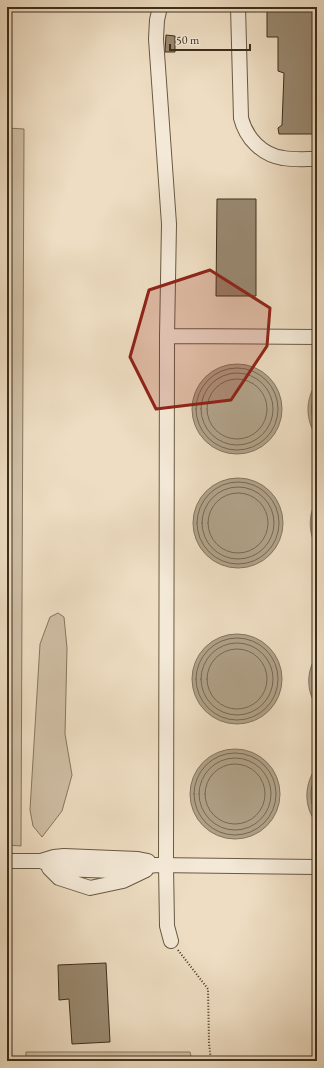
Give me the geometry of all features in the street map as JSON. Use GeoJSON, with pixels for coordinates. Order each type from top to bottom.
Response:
{"type":"FeatureCollection","features":[{"type":"Feature","properties":{"kind":"street"},"geometry":{"type":"LineString","coordinates":[[160,7],[157,20],[156,39],[169,224],[161,865],[166,926],[171,941]]}},
{"type":"Feature","properties":{"kind":"street"},"geometry":{"type":"LineString","coordinates":[[238,7],[241,118],[246,134],[254,144],[264,151],[276,156],[282,158],[317,160]]}},
{"type":"Feature","properties":{"kind":"street"},"geometry":{"type":"LineString","coordinates":[[167,336],[317,337]]}},
{"type":"Feature","properties":{"kind":"street"},"geometry":{"type":"LineString","coordinates":[[7,861],[41,861],[60,869],[115,871],[161,865],[317,866]]}},
{"type":"Feature","properties":{"kind":"path"},"geometry":{"type":"LineString","coordinates":[[171,941],[208,989],[209,1043],[212,1061]]}},
{"type":"Feature","properties":{"kind":"highlighted area"},"geometry":{"type":"Polygon","coordinates":[[[210,270],[270,308],[267,346],[231,400],[156,409],[130,357],[149,290],[210,270]]]}},
{"type":"Feature","properties":{"kind":"shaded area"},"geometry":{"type":"Polygon","coordinates":[[[7,128],[24,129],[21,846],[7,845],[7,128]]]}},
{"type":"Feature","properties":{"kind":"shaded area"},"geometry":{"type":"Polygon","coordinates":[[[58,613],[64,617],[67,648],[65,734],[72,775],[62,811],[42,837],[33,826],[30,810],[40,644],[50,617],[58,613]]]}},
{"type":"Feature","properties":{"kind":"shaded area"},"geometry":{"type":"Polygon","coordinates":[[[26,1052],[190,1052],[192,1061],[26,1061],[26,1052]]]}},
{"type":"Feature","properties":{"kind":"water"},"geometry":{"type":"Polygon","coordinates":[[[237,364],[254,368],[269,377],[278,392],[282,409],[278,426],[269,441],[254,450],[237,454],[220,450],[205,441],[196,426],[192,409],[196,392],[205,377],[220,368],[237,364]]]}},
{"type":"Feature","properties":{"kind":"water"},"geometry":{"type":"Polygon","coordinates":[[[317,382],[317,437],[310,424],[308,410],[310,395],[317,382]]]}},
{"type":"Feature","properties":{"kind":"water"},"geometry":{"type":"Polygon","coordinates":[[[238,478],[255,482],[270,491],[279,506],[283,523],[279,540],[270,555],[255,564],[238,568],[221,564],[206,555],[197,540],[193,523],[197,506],[206,491],[221,482],[238,478]]]}},
{"type":"Feature","properties":{"kind":"water"},"geometry":{"type":"Polygon","coordinates":[[[317,499],[317,548],[312,536],[310,524],[312,511],[317,499]]]}},
{"type":"Feature","properties":{"kind":"water"},"geometry":{"type":"Polygon","coordinates":[[[237,634],[254,638],[269,647],[278,662],[282,679],[278,696],[269,711],[254,720],[237,724],[220,720],[205,711],[196,696],[192,679],[196,662],[205,647],[220,638],[237,634]]]}},
{"type":"Feature","properties":{"kind":"water"},"geometry":{"type":"Polygon","coordinates":[[[317,655],[317,707],[313,701],[309,688],[309,674],[313,661],[317,655]]]}},
{"type":"Feature","properties":{"kind":"water"},"geometry":{"type":"Polygon","coordinates":[[[235,749],[252,753],[267,762],[276,777],[280,794],[276,811],[267,826],[252,835],[235,839],[218,835],[203,826],[194,811],[190,794],[194,777],[203,762],[218,753],[235,749]]]}},
{"type":"Feature","properties":{"kind":"water"},"geometry":{"type":"Polygon","coordinates":[[[317,766],[317,824],[309,810],[307,795],[310,780],[317,766]]]}},
{"type":"Feature","properties":{"kind":"building"},"geometry":{"type":"Polygon","coordinates":[[[267,11],[316,11],[317,134],[279,134],[278,128],[282,125],[284,73],[278,71],[278,37],[267,37],[267,11]]]}},
{"type":"Feature","properties":{"kind":"building"},"geometry":{"type":"Polygon","coordinates":[[[166,35],[175,36],[175,52],[165,52],[166,35]]]}},
{"type":"Feature","properties":{"kind":"building"},"geometry":{"type":"Polygon","coordinates":[[[217,199],[256,199],[256,296],[216,296],[217,199]]]}},
{"type":"Feature","properties":{"kind":"building"},"geometry":{"type":"Polygon","coordinates":[[[106,963],[110,1042],[72,1044],[69,999],[59,1000],[58,965],[106,963]]]}}]}
